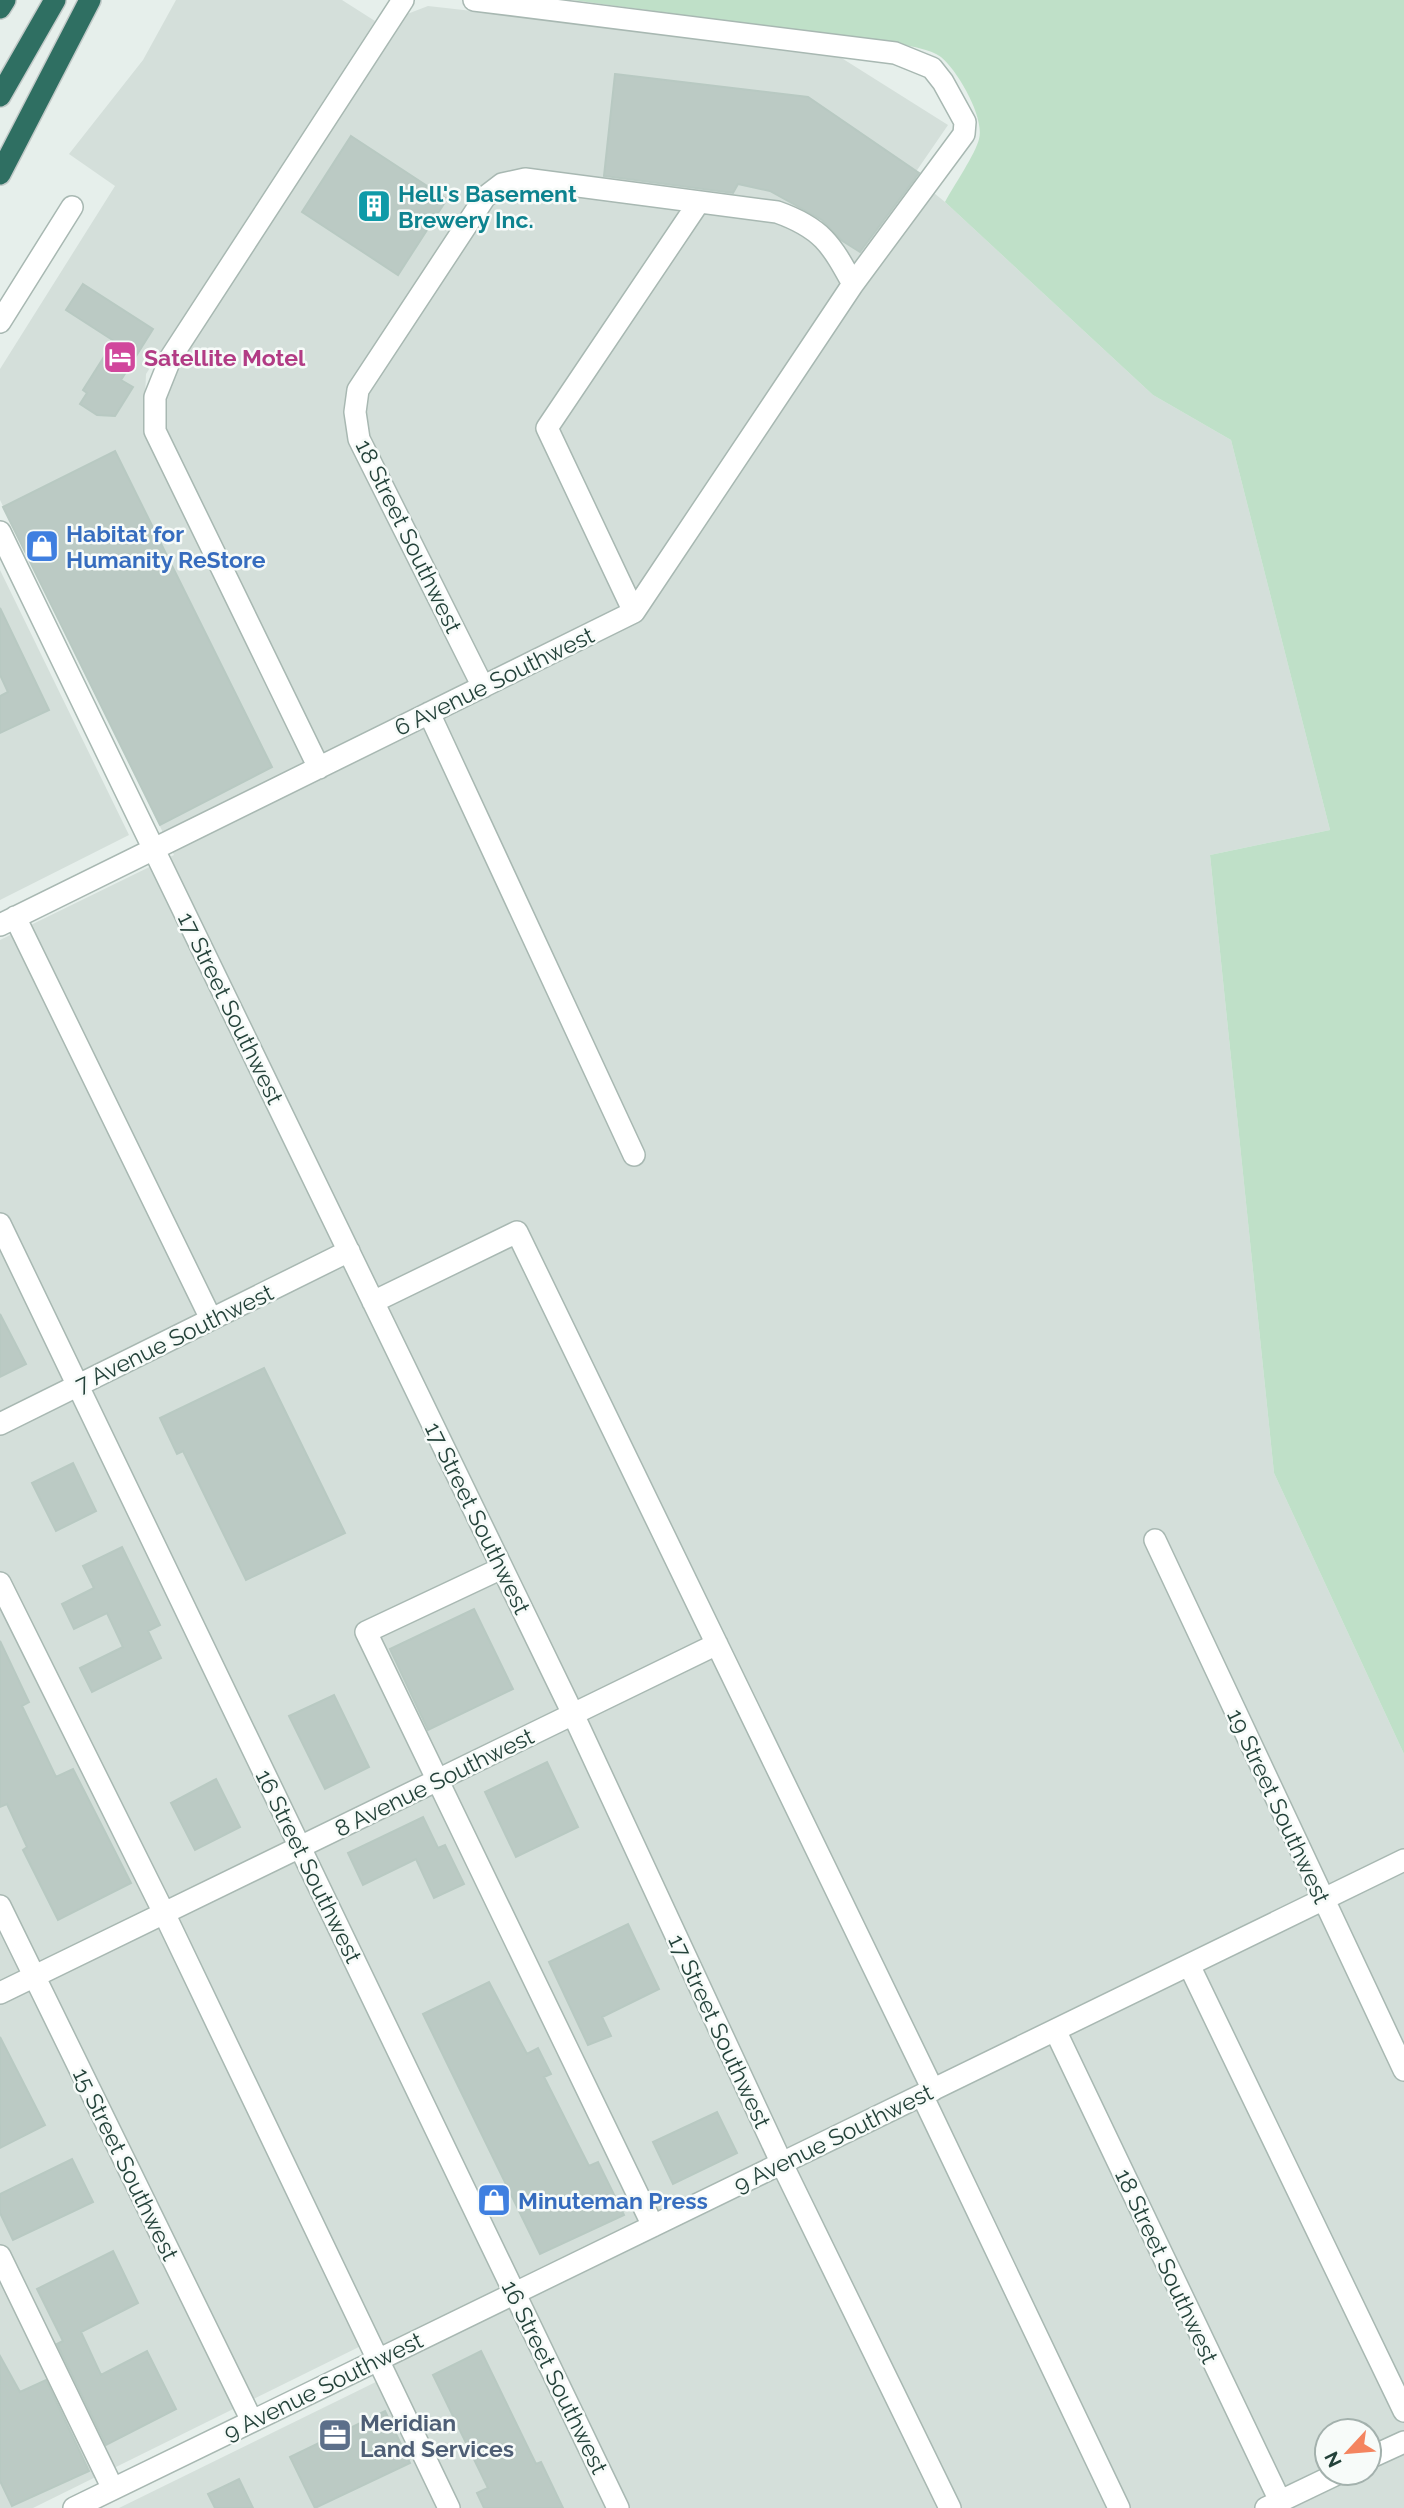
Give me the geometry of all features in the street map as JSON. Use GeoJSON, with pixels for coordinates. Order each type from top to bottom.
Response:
{"type":"FeatureCollection","features":[{"type":"Feature","properties":{"kind":"highway"},"geometry":{"type":"LineString","coordinates":[[0,8],[5,0]]}},
{"type":"Feature","properties":{"kind":"highway"},"geometry":{"type":"LineString","coordinates":[[0,96],[55,0]]}},
{"type":"Feature","properties":{"kind":"highway"},"geometry":{"type":"LineString","coordinates":[[0,174],[90,0]]}},
{"type":"Feature","properties":{"kind":"street"},"geometry":{"type":"LineString","coordinates":[[319,768],[155,431],[155,397],[171,357],[403,0]]}},
{"type":"Feature","properties":{"kind":"street","name":"6 Avenue Southwest"},"geometry":{"type":"LineString","coordinates":[[8,921],[634,612],[853,285],[964,134],[965,122],[932,68],[895,53],[474,0]]}},
{"type":"Feature","properties":{"kind":"street","name":"18 Street Southwest"},"geometry":{"type":"LineString","coordinates":[[483,687],[359,439],[355,412],[358,390],[485,197],[502,184],[525,179],[777,212],[800,220],[822,235],[839,258],[853,285]]}},
{"type":"Feature","properties":{"kind":"street"},"geometry":{"type":"LineString","coordinates":[[634,612],[547,428],[699,202]]}},
{"type":"Feature","properties":{"kind":"street"},"geometry":{"type":"LineString","coordinates":[[0,322],[72,207]]}},
{"type":"Feature","properties":{"kind":"street","name":"17 Street Southwest"},"geometry":{"type":"LineString","coordinates":[[0,532],[573,1714],[782,2164],[950,2508]]}},
{"type":"Feature","properties":{"kind":"street"},"geometry":{"type":"LineString","coordinates":[[429,713],[634,1155]]}},
{"type":"Feature","properties":{"kind":"street"},"geometry":{"type":"LineString","coordinates":[[8,921],[211,1320]]}},
{"type":"Feature","properties":{"kind":"street","name":"16 Street Southwest"},"geometry":{"type":"LineString","coordinates":[[0,1224],[618,2508]]}},
{"type":"Feature","properties":{"kind":"street"},"geometry":{"type":"LineString","coordinates":[[373,1302],[517,1232],[718,1644],[1119,2508]]}},
{"type":"Feature","properties":{"kind":"street","name":"7 Avenue Southwest"},"geometry":{"type":"LineString","coordinates":[[0,1424],[349,1251]]}},
{"type":"Feature","properties":{"kind":"street","name":"19 Street Southwest"},"geometry":{"type":"LineString","coordinates":[[1154,1541],[1404,2070]]}},
{"type":"Feature","properties":{"kind":"street"},"geometry":{"type":"LineString","coordinates":[[502,1568],[366,1632],[653,2226]]}},
{"type":"Feature","properties":{"kind":"street"},"geometry":{"type":"LineString","coordinates":[[0,1583],[164,1913],[449,2508]]}},
{"type":"Feature","properties":{"kind":"street","name":"8 Avenue Southwest"},"geometry":{"type":"LineString","coordinates":[[0,1993],[718,1644]]}},
{"type":"Feature","properties":{"kind":"street","name":"9 Avenue Southwest"},"geometry":{"type":"LineString","coordinates":[[74,2508],[1404,1860]]}},
{"type":"Feature","properties":{"kind":"street","name":"15 Street Southwest"},"geometry":{"type":"LineString","coordinates":[[0,1906],[252,2421]]}},
{"type":"Feature","properties":{"kind":"street"},"geometry":{"type":"LineString","coordinates":[[1189,1965],[1404,2411]]}},
{"type":"Feature","properties":{"kind":"street","name":"18 Street Southwest"},"geometry":{"type":"LineString","coordinates":[[1055,2030],[1273,2505]]}},
{"type":"Feature","properties":{"kind":"street"},"geometry":{"type":"LineString","coordinates":[[0,2256],[113,2489]]}},
{"type":"Feature","properties":{"kind":"street"},"geometry":{"type":"LineString","coordinates":[[1383,2452],[1404,2442]]}},
{"type":"Feature","properties":{"kind":"street"},"geometry":{"type":"LineString","coordinates":[[1273,2505],[1313,2486]]}},
{"type":"Feature","properties":{"kind":"shaded area"},"geometry":{"type":"Polygon","coordinates":[[[176,0],[342,0],[375,21],[146,374],[144,421],[166,420],[166,395],[179,365],[402,16],[428,6],[832,52],[948,125],[913,176],[945,202],[1153,395],[1231,440],[1330,830],[1210,855],[1274,1473],[1404,1754],[1404,2508],[119,2508],[386,2377],[369,2342],[33,2508],[0,2508],[0,940],[174,855],[0,500],[0,369],[115,186],[69,154],[143,60],[176,0]]]}},
{"type":"Feature","properties":{"kind":"shaded area"},"geometry":{"type":"Polygon","coordinates":[[[0,570],[129,835],[0,900],[0,570]]]}},
{"type":"Feature","properties":{"kind":"green space"},"geometry":{"type":"Polygon","coordinates":[[[572,0],[1404,0],[1404,1754],[1274,1473],[1210,855],[1330,830],[1231,440],[1153,395],[945,202],[974,153],[980,130],[969,95],[948,64],[937,54],[900,44],[572,0]]]}},
{"type":"Feature","properties":{"kind":"building"},"geometry":{"type":"Polygon","coordinates":[[[615,74],[808,97],[919,173],[860,252],[841,240],[822,220],[770,191],[738,184],[733,193],[604,176],[615,74]]]}},
{"type":"Feature","properties":{"kind":"building","name":"Hell's Basement Brewery Inc."},"geometry":{"type":"Polygon","coordinates":[[[351,136],[447,199],[398,275],[302,212],[351,136]]]}},
{"type":"Feature","properties":{"kind":"building","name":"Satellite Motel"},"geometry":{"type":"Polygon","coordinates":[[[83,284],[153,329],[121,380],[133,387],[115,416],[97,415],[80,404],[87,393],[83,390],[114,341],[66,310],[83,284]]]}},
{"type":"Feature","properties":{"kind":"building"},"geometry":{"type":"Polygon","coordinates":[[[115,451],[272,767],[160,825],[3,507],[115,451]]]}},
{"type":"Feature","properties":{"kind":"building"},"geometry":{"type":"Polygon","coordinates":[[[0,608],[49,710],[0,733],[0,696],[8,692],[0,675],[0,608]]]}},
{"type":"Feature","properties":{"kind":"building"},"geometry":{"type":"Polygon","coordinates":[[[0,1314],[26,1364],[0,1377],[0,1314]]]}},
{"type":"Feature","properties":{"kind":"building"},"geometry":{"type":"Polygon","coordinates":[[[264,1368],[345,1533],[246,1580],[183,1451],[177,1454],[160,1418],[264,1368]]]}},
{"type":"Feature","properties":{"kind":"building"},"geometry":{"type":"Polygon","coordinates":[[[73,1463],[96,1511],[56,1531],[32,1483],[73,1463]]]}},
{"type":"Feature","properties":{"kind":"building"},"geometry":{"type":"Polygon","coordinates":[[[122,1547],[160,1625],[148,1631],[161,1658],[92,1692],[80,1668],[123,1647],[107,1613],[74,1629],[62,1604],[94,1588],[83,1566],[122,1547]]]}},
{"type":"Feature","properties":{"kind":"building"},"geometry":{"type":"Polygon","coordinates":[[[474,1609],[513,1689],[428,1730],[390,1649],[474,1609]]]}},
{"type":"Feature","properties":{"kind":"building"},"geometry":{"type":"Polygon","coordinates":[[[0,1641],[29,1702],[22,1706],[56,1777],[73,1769],[131,1883],[58,1920],[23,1850],[27,1847],[7,1804],[0,1807],[0,1641]]]}},
{"type":"Feature","properties":{"kind":"building"},"geometry":{"type":"Polygon","coordinates":[[[334,1695],[369,1767],[325,1789],[289,1716],[334,1695]]]}},
{"type":"Feature","properties":{"kind":"building"},"geometry":{"type":"Polygon","coordinates":[[[547,1762],[578,1827],[516,1857],[485,1792],[547,1762]]]}},
{"type":"Feature","properties":{"kind":"building"},"geometry":{"type":"Polygon","coordinates":[[[216,1779],[240,1827],[195,1850],[171,1803],[216,1779]]]}},
{"type":"Feature","properties":{"kind":"building"},"geometry":{"type":"Polygon","coordinates":[[[423,1817],[438,1848],[445,1845],[464,1884],[434,1898],[416,1859],[363,1885],[348,1853],[423,1817]]]}},
{"type":"Feature","properties":{"kind":"building"},"geometry":{"type":"Polygon","coordinates":[[[628,1924],[659,1989],[602,2017],[611,2036],[588,2045],[549,1962],[628,1924]]]}},
{"type":"Feature","properties":{"kind":"building"},"geometry":{"type":"Polygon","coordinates":[[[489,1982],[527,2054],[538,2048],[551,2074],[544,2077],[589,2166],[598,2162],[624,2215],[540,2254],[423,2014],[489,1982]]]}},
{"type":"Feature","properties":{"kind":"building"},"geometry":{"type":"Polygon","coordinates":[[[0,2037],[45,2125],[0,2148],[0,2037]]]}},
{"type":"Feature","properties":{"kind":"building"},"geometry":{"type":"Polygon","coordinates":[[[717,2112],[737,2153],[673,2184],[653,2142],[717,2112]]]}},
{"type":"Feature","properties":{"kind":"building"},"geometry":{"type":"Polygon","coordinates":[[[72,2159],[93,2202],[13,2240],[0,2213],[0,2194],[72,2159]]]}},
{"type":"Feature","properties":{"kind":"building"},"geometry":{"type":"Polygon","coordinates":[[[113,2251],[138,2303],[81,2332],[101,2375],[147,2351],[176,2409],[106,2445],[57,2344],[63,2341],[37,2289],[113,2251]]]}},
{"type":"Feature","properties":{"kind":"building"},"geometry":{"type":"Polygon","coordinates":[[[481,2351],[536,2464],[541,2462],[563,2508],[484,2508],[477,2493],[488,2488],[433,2375],[481,2351]]]}},
{"type":"Feature","properties":{"kind":"building"},"geometry":{"type":"Polygon","coordinates":[[[0,2356],[20,2392],[46,2380],[89,2471],[12,2506],[0,2481],[0,2356]]]}},
{"type":"Feature","properties":{"kind":"building"},"geometry":{"type":"Polygon","coordinates":[[[385,2411],[410,2463],[315,2508],[290,2457],[385,2411]]]}},
{"type":"Feature","properties":{"kind":"building"},"geometry":{"type":"Polygon","coordinates":[[[239,2479],[253,2508],[215,2508],[208,2494],[239,2479]]]}},
{"type":"Feature","properties":{"kind":"place","name":"Hell's Basement Brewery Inc."},"geometry":{"type":"Point","coordinates":[374,206]}},
{"type":"Feature","properties":{"kind":"place","name":"Satellite Motel"},"geometry":{"type":"Point","coordinates":[120,357]}},
{"type":"Feature","properties":{"kind":"place","name":"Habitat for Humanity ReStore"},"geometry":{"type":"Point","coordinates":[42,546]}},
{"type":"Feature","properties":{"kind":"place","name":"Minuteman Press"},"geometry":{"type":"Point","coordinates":[494,2200]}},
{"type":"Feature","properties":{"kind":"place","name":"Meridian Land Services"},"geometry":{"type":"Point","coordinates":[335,2435]}}]}
